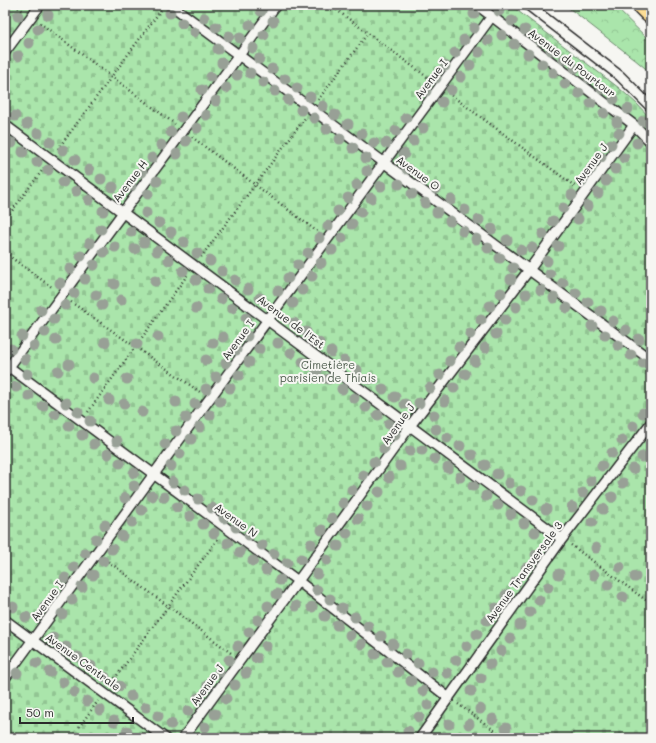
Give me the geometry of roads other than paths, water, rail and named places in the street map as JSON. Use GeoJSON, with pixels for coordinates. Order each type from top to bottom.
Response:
{"type":"FeatureCollection","features":[{"type":"Feature","properties":{"kind":"highway"},"geometry":{"type":"LineString","coordinates":[[644,5],[651,12]]}},
{"type":"Feature","properties":{"kind":"lane"},"geometry":{"type":"LineString","coordinates":[[5,52],[40,5]]}},
{"type":"Feature","properties":{"kind":"lane","name":"Avenue O"},"geometry":{"type":"LineString","coordinates":[[171,5],[651,360]]}},
{"type":"Feature","properties":{"kind":"lane","name":"Avenue H"},"geometry":{"type":"LineString","coordinates":[[6,368],[62,295],[276,5]]}},
{"type":"Feature","properties":{"kind":"lane","name":"Avenue du Pourtour"},"geometry":{"type":"LineString","coordinates":[[477,5],[634,125],[651,142]]}},
{"type":"Feature","properties":{"kind":"lane"},"geometry":{"type":"LineString","coordinates":[[528,5],[620,76],[651,107]]}},
{"type":"Feature","properties":{"kind":"lane","name":"Avenue I"},"geometry":{"type":"LineString","coordinates":[[5,678],[492,16]]}},
{"type":"Feature","properties":{"kind":"lane","name":"Avenue de l'Est"},"geometry":{"type":"LineString","coordinates":[[5,125],[562,539]]}},
{"type":"Feature","properties":{"kind":"lane","name":"Avenue J"},"geometry":{"type":"LineString","coordinates":[[183,738],[410,426],[529,270],[634,125]]}},
{"type":"Feature","properties":{"kind":"lane","name":"Avenue N"},"geometry":{"type":"LineString","coordinates":[[6,368],[82,421],[298,581],[450,698]]}},
{"type":"Feature","properties":{"kind":"lane","name":"Avenue Transversale 3"},"geometry":{"type":"LineString","coordinates":[[420,738],[562,539],[651,423]]}},
{"type":"Feature","properties":{"kind":"lane","name":"Avenue Centrale"},"geometry":{"type":"LineString","coordinates":[[5,620],[165,738]]}},
{"type":"Feature","properties":{"kind":"park label","name":"Cimetière parisien de Thiais"},"geometry":{"type":"Point","coordinates":[328,371]}}]}
